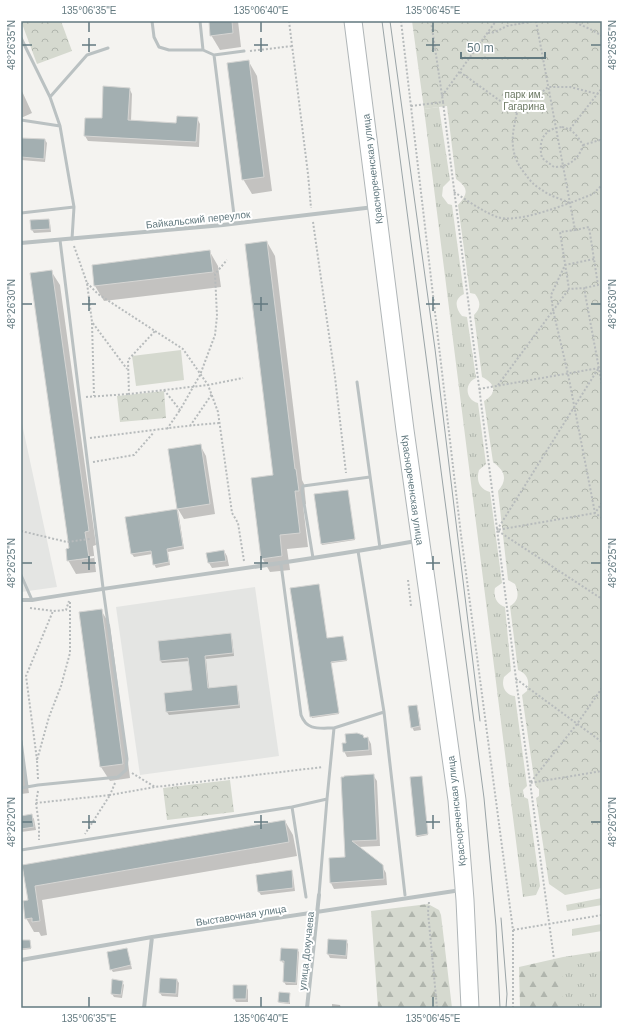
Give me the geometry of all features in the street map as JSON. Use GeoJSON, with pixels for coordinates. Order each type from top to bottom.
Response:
{"type":"FeatureCollection","features":[{"type":"Feature","properties":{"kind":"main road","name":"Краснореченская улица"},"geometry":{"type":"LineString","coordinates":[[354,21],[405,430],[457,800],[464,890],[470,1008]]}},
{"type":"Feature","properties":{"kind":"street","name":"Байкальский переулок"},"geometry":{"type":"LineString","coordinates":[[21,244],[235,223],[376,206]]}},
{"type":"Feature","properties":{"kind":"street"},"geometry":{"type":"LineString","coordinates":[[21,600],[32,600],[103,588],[281,564],[421,541]]}},
{"type":"Feature","properties":{"kind":"street","name":"Выставочная улица"},"geometry":{"type":"LineString","coordinates":[[21,960],[152,937],[464,890]]}},
{"type":"Feature","properties":{"kind":"street","name":"улица Докучаева"},"geometry":{"type":"LineString","coordinates":[[308,1008],[319,895]]}},
{"type":"Feature","properties":{"kind":"street"},"geometry":{"type":"LineString","coordinates":[[144,1008],[152,937]]}},
{"type":"Feature","properties":{"kind":"lane"},"geometry":{"type":"LineString","coordinates":[[152,21],[154,37],[159,47],[169,50],[203,50],[214,55],[244,51]]}},
{"type":"Feature","properties":{"kind":"lane"},"geometry":{"type":"LineString","coordinates":[[200,21],[203,50]]}},
{"type":"Feature","properties":{"kind":"lane"},"geometry":{"type":"LineString","coordinates":[[21,38],[50,97],[60,126],[74,207],[72,239]]}},
{"type":"Feature","properties":{"kind":"lane"},"geometry":{"type":"LineString","coordinates":[[50,97],[86,55],[108,48]]}},
{"type":"Feature","properties":{"kind":"lane"},"geometry":{"type":"LineString","coordinates":[[214,55],[235,223]]}},
{"type":"Feature","properties":{"kind":"lane"},"geometry":{"type":"LineString","coordinates":[[21,120],[60,126]]}},
{"type":"Feature","properties":{"kind":"lane"},"geometry":{"type":"LineString","coordinates":[[21,213],[74,207]]}},
{"type":"Feature","properties":{"kind":"lane"},"geometry":{"type":"LineString","coordinates":[[21,788],[118,777],[126,770],[127,759],[103,588],[60,240]]}},
{"type":"Feature","properties":{"kind":"lane"},"geometry":{"type":"LineString","coordinates":[[357,382],[380,548]]}},
{"type":"Feature","properties":{"kind":"lane"},"geometry":{"type":"LineString","coordinates":[[313,558],[302,491],[304,486],[370,477]]}},
{"type":"Feature","properties":{"kind":"lane"},"geometry":{"type":"LineString","coordinates":[[358,551],[384,712],[405,895]]}},
{"type":"Feature","properties":{"kind":"lane"},"geometry":{"type":"LineString","coordinates":[[281,564],[301,715],[304,723],[313,728],[334,728],[384,712]]}},
{"type":"Feature","properties":{"kind":"lane"},"geometry":{"type":"LineString","coordinates":[[21,575],[32,600]]}},
{"type":"Feature","properties":{"kind":"lane"},"geometry":{"type":"LineString","coordinates":[[319,895],[334,728]]}},
{"type":"Feature","properties":{"kind":"lane"},"geometry":{"type":"LineString","coordinates":[[21,741],[27,787]]}},
{"type":"Feature","properties":{"kind":"lane"},"geometry":{"type":"LineString","coordinates":[[21,850],[292,807],[327,799]]}},
{"type":"Feature","properties":{"kind":"lane"},"geometry":{"type":"LineString","coordinates":[[292,807],[306,897]]}},
{"type":"Feature","properties":{"kind":"path"},"geometry":{"type":"LineString","coordinates":[[290,21],[311,208]]}},
{"type":"Feature","properties":{"kind":"path"},"geometry":{"type":"LineString","coordinates":[[402,21],[461,535],[514,930],[513,1008]]}},
{"type":"Feature","properties":{"kind":"path"},"geometry":{"type":"LineString","coordinates":[[431,21],[443,102],[516,679],[554,959]]}},
{"type":"Feature","properties":{"kind":"path"},"geometry":{"type":"LineString","coordinates":[[442,96],[496,21]]}},
{"type":"Feature","properties":{"kind":"path"},"geometry":{"type":"LineString","coordinates":[[488,33],[496,32],[507,26],[535,21],[575,230]]}},
{"type":"Feature","properties":{"kind":"path"},"geometry":{"type":"LineString","coordinates":[[572,21],[590,28],[602,36]]}},
{"type":"Feature","properties":{"kind":"path"},"geometry":{"type":"LineString","coordinates":[[244,51],[293,46]]}},
{"type":"Feature","properties":{"kind":"path"},"geometry":{"type":"LineString","coordinates":[[460,72],[517,113]]}},
{"type":"Feature","properties":{"kind":"path"},"geometry":{"type":"LineString","coordinates":[[570,203],[541,190],[531,182],[516,160],[513,150],[513,138],[517,113],[548,87],[570,87],[602,95]]}},
{"type":"Feature","properties":{"kind":"path"},"geometry":{"type":"LineString","coordinates":[[570,129],[602,88]]}},
{"type":"Feature","properties":{"kind":"path"},"geometry":{"type":"LineString","coordinates":[[411,106],[443,102]]}},
{"type":"Feature","properties":{"kind":"path"},"geometry":{"type":"LineString","coordinates":[[556,128],[570,129],[578,136],[583,145],[581,153],[574,160],[563,166],[554,167],[542,158],[540,144],[542,137],[548,130],[556,128]]}},
{"type":"Feature","properties":{"kind":"path"},"geometry":{"type":"LineString","coordinates":[[583,145],[600,140],[602,142]]}},
{"type":"Feature","properties":{"kind":"path"},"geometry":{"type":"LineString","coordinates":[[454,192],[485,211],[499,217],[517,217],[536,214],[570,203],[593,194],[602,185]]}},
{"type":"Feature","properties":{"kind":"path"},"geometry":{"type":"LineString","coordinates":[[312,222],[335,377],[347,480]]}},
{"type":"Feature","properties":{"kind":"path"},"geometry":{"type":"LineString","coordinates":[[497,386],[569,290],[598,285],[590,228],[560,232],[569,290]]}},
{"type":"Feature","properties":{"kind":"path"},"geometry":{"type":"LineString","coordinates":[[72,239],[86,283],[92,322],[94,396]]}},
{"type":"Feature","properties":{"kind":"path"},"geometry":{"type":"LineString","coordinates":[[566,265],[594,259]]}},
{"type":"Feature","properties":{"kind":"path"},"geometry":{"type":"LineString","coordinates":[[168,429],[200,375],[215,335],[217,316],[215,274],[227,260]]}},
{"type":"Feature","properties":{"kind":"path"},"geometry":{"type":"LineString","coordinates":[[566,265],[551,295],[553,310],[568,374],[595,513],[602,518]]}},
{"type":"Feature","properties":{"kind":"path"},"geometry":{"type":"LineString","coordinates":[[86,283],[98,294],[183,349],[208,385],[218,412],[232,513],[238,523],[245,568]]}},
{"type":"Feature","properties":{"kind":"path"},"geometry":{"type":"LineString","coordinates":[[584,288],[602,385]]}},
{"type":"Feature","properties":{"kind":"path"},"geometry":{"type":"LineString","coordinates":[[92,322],[128,370]]}},
{"type":"Feature","properties":{"kind":"path"},"geometry":{"type":"LineString","coordinates":[[129,394],[128,360],[155,330]]}},
{"type":"Feature","properties":{"kind":"path"},"geometry":{"type":"LineString","coordinates":[[479,389],[599,368]]}},
{"type":"Feature","properties":{"kind":"path"},"geometry":{"type":"LineString","coordinates":[[497,530],[599,368]]}},
{"type":"Feature","properties":{"kind":"path"},"geometry":{"type":"LineString","coordinates":[[80,398],[208,385],[243,378]]}},
{"type":"Feature","properties":{"kind":"path"},"geometry":{"type":"LineString","coordinates":[[164,390],[180,410]]}},
{"type":"Feature","properties":{"kind":"path"},"geometry":{"type":"LineString","coordinates":[[190,426],[212,394]]}},
{"type":"Feature","properties":{"kind":"path"},"geometry":{"type":"LineString","coordinates":[[85,439],[220,423]]}},
{"type":"Feature","properties":{"kind":"path"},"geometry":{"type":"LineString","coordinates":[[88,462],[134,455],[154,431]]}},
{"type":"Feature","properties":{"kind":"path"},"geometry":{"type":"LineString","coordinates":[[497,530],[595,513],[602,503]]}},
{"type":"Feature","properties":{"kind":"path"},"geometry":{"type":"LineString","coordinates":[[497,530],[602,599]]}},
{"type":"Feature","properties":{"kind":"path"},"geometry":{"type":"LineString","coordinates":[[21,531],[67,542],[97,538]]}},
{"type":"Feature","properties":{"kind":"path"},"geometry":{"type":"LineString","coordinates":[[408,580],[411,606]]}},
{"type":"Feature","properties":{"kind":"path"},"geometry":{"type":"LineString","coordinates":[[27,608],[54,611],[66,610],[70,600],[70,653],[61,686],[49,717],[37,760]]}},
{"type":"Feature","properties":{"kind":"path"},"geometry":{"type":"LineString","coordinates":[[38,847],[39,825],[36,803],[38,785],[37,760],[26,676],[54,611]]}},
{"type":"Feature","properties":{"kind":"path"},"geometry":{"type":"LineString","coordinates":[[516,679],[602,742]]}},
{"type":"Feature","properties":{"kind":"path"},"geometry":{"type":"LineString","coordinates":[[530,783],[577,724],[602,688]]}},
{"type":"Feature","properties":{"kind":"path"},"geometry":{"type":"LineString","coordinates":[[36,803],[110,795],[155,787],[330,766]]}},
{"type":"Feature","properties":{"kind":"path"},"geometry":{"type":"LineString","coordinates":[[126,770],[155,787]]}},
{"type":"Feature","properties":{"kind":"path"},"geometry":{"type":"LineString","coordinates":[[530,783],[602,771]]}},
{"type":"Feature","properties":{"kind":"path"},"geometry":{"type":"LineString","coordinates":[[81,841],[110,795],[118,777]]}},
{"type":"Feature","properties":{"kind":"path"},"geometry":{"type":"LineString","coordinates":[[429,896],[428,912],[437,1008]]}},
{"type":"Feature","properties":{"kind":"path"},"geometry":{"type":"LineString","coordinates":[[514,930],[602,915]]}},
{"type":"Feature","properties":{"kind":"shaded area"},"geometry":{"type":"Polygon","coordinates":[[[21,419],[57,587],[21,592],[21,419]]]}},
{"type":"Feature","properties":{"kind":"shaded area"},"geometry":{"type":"Polygon","coordinates":[[[255,587],[279,756],[140,775],[116,607],[255,587]]]}},
{"type":"Feature","properties":{"kind":"green space"},"geometry":{"type":"Polygon","coordinates":[[[21,21],[61,21],[72,51],[37,64],[21,21]]]}},
{"type":"Feature","properties":{"kind":"green space","name":"парк им. Гагарина"},"geometry":{"type":"Polygon","coordinates":[[[412,21],[602,21],[602,888],[565,895],[549,884],[536,798],[539,796],[539,789],[535,785],[522,695],[527,691],[528,681],[526,676],[518,670],[510,606],[517,599],[518,594],[515,584],[508,580],[498,491],[503,483],[504,475],[493,462],[484,401],[491,395],[493,388],[490,382],[482,377],[474,315],[478,310],[479,302],[475,294],[470,293],[458,205],[464,198],[466,191],[463,185],[456,179],[447,106],[424,109],[412,21]]]}},
{"type":"Feature","properties":{"kind":"green space"},"geometry":{"type":"Polygon","coordinates":[[[439,107],[450,180],[443,187],[442,196],[448,204],[452,205],[464,294],[458,299],[457,307],[462,316],[467,317],[476,378],[469,384],[468,395],[471,399],[478,403],[486,464],[479,470],[478,481],[483,489],[490,492],[502,583],[495,588],[495,597],[502,606],[505,607],[511,671],[504,677],[503,684],[506,692],[515,696],[527,786],[523,790],[524,797],[528,799],[540,886],[536,895],[523,897],[424,109],[439,107]]]}},
{"type":"Feature","properties":{"kind":"green space"},"geometry":{"type":"Polygon","coordinates":[[[181,350],[184,380],[136,386],[132,356],[181,350]]]}},
{"type":"Feature","properties":{"kind":"green space"},"geometry":{"type":"Polygon","coordinates":[[[164,391],[166,418],[120,422],[117,396],[164,391]]]}},
{"type":"Feature","properties":{"kind":"green space"},"geometry":{"type":"Polygon","coordinates":[[[230,780],[234,812],[167,820],[163,788],[230,780]]]}},
{"type":"Feature","properties":{"kind":"green space"},"geometry":{"type":"Polygon","coordinates":[[[602,898],[602,905],[567,911],[566,905],[602,898]]]}},
{"type":"Feature","properties":{"kind":"green space"},"geometry":{"type":"Polygon","coordinates":[[[428,904],[439,910],[441,915],[452,1008],[378,1008],[371,911],[428,904]]]}},
{"type":"Feature","properties":{"kind":"green space"},"geometry":{"type":"Polygon","coordinates":[[[602,924],[602,931],[572,936],[572,929],[602,924]]]}},
{"type":"Feature","properties":{"kind":"green space"},"geometry":{"type":"Polygon","coordinates":[[[602,951],[602,1008],[563,1008],[563,957],[602,951]]]}},
{"type":"Feature","properties":{"kind":"green space"},"geometry":{"type":"Polygon","coordinates":[[[563,957],[563,1008],[520,1008],[519,967],[563,957]]]}},
{"type":"Feature","properties":{"kind":"building"},"geometry":{"type":"Polygon","coordinates":[[[209,21],[232,21],[233,33],[210,36],[209,21]]]}},
{"type":"Feature","properties":{"kind":"building"},"geometry":{"type":"Polygon","coordinates":[[[249,60],[264,177],[242,180],[227,63],[249,60]]]}},
{"type":"Feature","properties":{"kind":"building"},"geometry":{"type":"Polygon","coordinates":[[[103,86],[130,88],[128,120],[176,123],[177,116],[198,117],[196,142],[84,136],[85,118],[102,118],[103,86]]]}},
{"type":"Feature","properties":{"kind":"building"},"geometry":{"type":"Polygon","coordinates":[[[21,138],[45,139],[44,159],[21,157],[21,138]]]}},
{"type":"Feature","properties":{"kind":"building"},"geometry":{"type":"Polygon","coordinates":[[[49,219],[50,229],[31,230],[30,220],[49,219]]]}},
{"type":"Feature","properties":{"kind":"building"},"geometry":{"type":"Polygon","coordinates":[[[267,241],[299,491],[295,491],[300,533],[280,535],[282,556],[261,559],[251,478],[273,475],[245,244],[267,241]]]}},
{"type":"Feature","properties":{"kind":"building"},"geometry":{"type":"Polygon","coordinates":[[[210,250],[213,272],[94,286],[92,265],[210,250]]]}},
{"type":"Feature","properties":{"kind":"building"},"geometry":{"type":"Polygon","coordinates":[[[52,270],[89,531],[85,532],[89,558],[67,561],[66,549],[69,548],[30,273],[52,270]]]}},
{"type":"Feature","properties":{"kind":"building"},"geometry":{"type":"Polygon","coordinates":[[[201,444],[210,504],[177,509],[168,449],[201,444]]]}},
{"type":"Feature","properties":{"kind":"building"},"geometry":{"type":"Polygon","coordinates":[[[348,490],[355,539],[321,544],[314,494],[348,490]]]}},
{"type":"Feature","properties":{"kind":"building"},"geometry":{"type":"Polygon","coordinates":[[[177,509],[183,546],[167,549],[169,562],[153,565],[151,551],[131,554],[125,517],[177,509]]]}},
{"type":"Feature","properties":{"kind":"building"},"geometry":{"type":"Polygon","coordinates":[[[224,550],[226,561],[208,563],[206,553],[224,550]]]}},
{"type":"Feature","properties":{"kind":"building"},"geometry":{"type":"Polygon","coordinates":[[[319,584],[327,638],[343,636],[347,660],[331,662],[339,713],[310,717],[290,588],[319,584]]]}},
{"type":"Feature","properties":{"kind":"building"},"geometry":{"type":"Polygon","coordinates":[[[102,609],[123,764],[100,767],[79,612],[102,609]]]}},
{"type":"Feature","properties":{"kind":"building"},"geometry":{"type":"Polygon","coordinates":[[[231,633],[233,653],[205,656],[208,688],[237,685],[239,705],[166,712],[164,693],[192,690],[188,658],[160,661],[158,641],[231,633]]]}},
{"type":"Feature","properties":{"kind":"building"},"geometry":{"type":"Polygon","coordinates":[[[417,705],[420,726],[411,728],[408,706],[417,705]]]}},
{"type":"Feature","properties":{"kind":"building"},"geometry":{"type":"Polygon","coordinates":[[[357,733],[363,735],[364,738],[368,737],[369,750],[343,752],[342,743],[346,743],[345,734],[357,733]]]}},
{"type":"Feature","properties":{"kind":"building"},"geometry":{"type":"Polygon","coordinates":[[[374,774],[377,840],[352,841],[383,865],[384,879],[330,883],[329,858],[345,857],[341,777],[374,774]]]}},
{"type":"Feature","properties":{"kind":"building"},"geometry":{"type":"Polygon","coordinates":[[[422,776],[428,834],[416,836],[410,777],[422,776]]]}},
{"type":"Feature","properties":{"kind":"building"},"geometry":{"type":"Polygon","coordinates":[[[32,814],[34,827],[21,829],[21,816],[32,814]]]}},
{"type":"Feature","properties":{"kind":"building"},"geometry":{"type":"Polygon","coordinates":[[[285,820],[289,842],[35,886],[40,921],[32,922],[32,918],[25,919],[23,901],[28,900],[22,865],[285,820]]]}},
{"type":"Feature","properties":{"kind":"building"},"geometry":{"type":"Polygon","coordinates":[[[292,870],[293,888],[258,892],[256,875],[292,870]]]}},
{"type":"Feature","properties":{"kind":"building"},"geometry":{"type":"Polygon","coordinates":[[[328,939],[347,940],[346,956],[327,954],[328,939]]]}},
{"type":"Feature","properties":{"kind":"building"},"geometry":{"type":"Polygon","coordinates":[[[21,940],[30,940],[31,948],[21,949],[21,940]]]}},
{"type":"Feature","properties":{"kind":"building"},"geometry":{"type":"Polygon","coordinates":[[[127,948],[131,965],[110,970],[107,952],[127,948]]]}},
{"type":"Feature","properties":{"kind":"building"},"geometry":{"type":"Polygon","coordinates":[[[281,948],[298,949],[296,983],[283,982],[284,961],[280,961],[281,948]]]}},
{"type":"Feature","properties":{"kind":"building"},"geometry":{"type":"Polygon","coordinates":[[[160,978],[177,979],[176,994],[159,993],[160,978]]]}},
{"type":"Feature","properties":{"kind":"building"},"geometry":{"type":"Polygon","coordinates":[[[112,979],[123,981],[121,995],[111,994],[112,979]]]}},
{"type":"Feature","properties":{"kind":"building"},"geometry":{"type":"Polygon","coordinates":[[[233,985],[247,985],[246,999],[233,999],[233,985]]]}},
{"type":"Feature","properties":{"kind":"building"},"geometry":{"type":"Polygon","coordinates":[[[279,992],[290,993],[289,1003],[278,1002],[279,992]]]}},
{"type":"Feature","properties":{"kind":"tram line"},"geometry":{"type":"LineString","coordinates":[[382,21],[484,798],[496,926],[500,1008]]}},
{"type":"Feature","properties":{"kind":"tram line"},"geometry":{"type":"LineString","coordinates":[[390,21],[435,349],[480,721]]}},
{"type":"Feature","properties":{"kind":"tram line"},"geometry":{"type":"LineString","coordinates":[[501,918],[507,994],[506,1008]]}}]}
